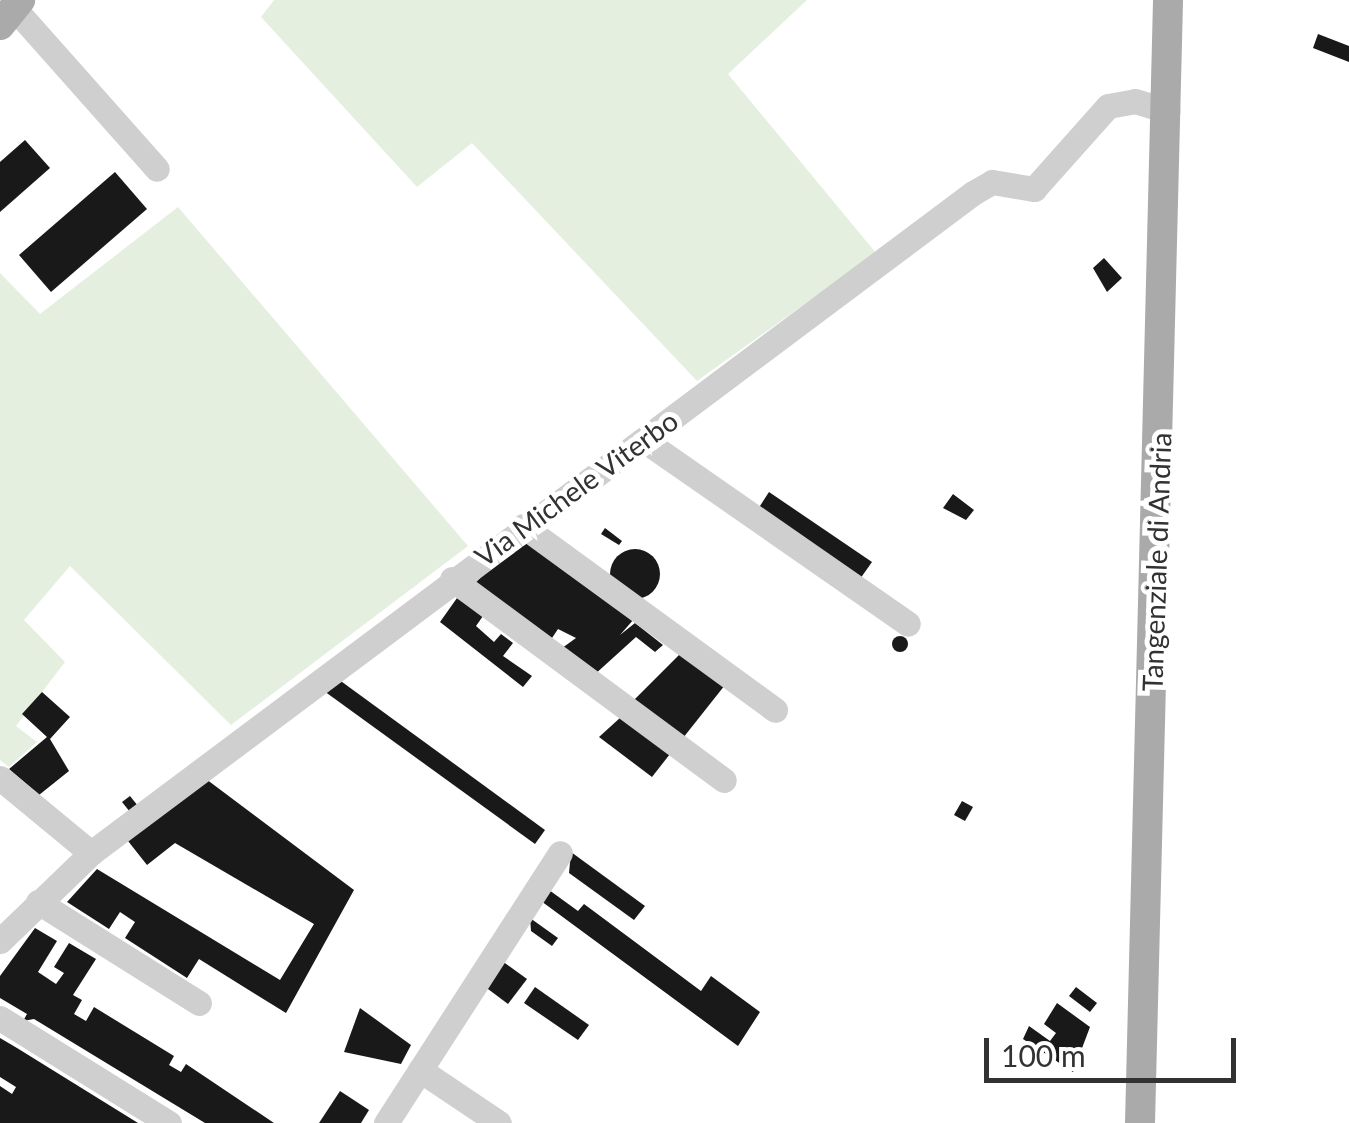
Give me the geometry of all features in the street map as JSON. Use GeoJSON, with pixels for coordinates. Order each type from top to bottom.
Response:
{"type":"FeatureCollection","features":[{"type":"Feature","properties":{"kind":"main road","name":"Tangenziale di Andria"},"geometry":{"type":"LineString","coordinates":[[1140,1123],[1168,0]]}},
{"type":"Feature","properties":{"kind":"street"},"geometry":{"type":"LineString","coordinates":[[11,11],[156,169]]}},
{"type":"Feature","properties":{"kind":"street","name":"Via Michele Viterbo"},"geometry":{"type":"LineString","coordinates":[[0,941],[90,853],[973,193],[992,182],[1034,190],[1108,106],[1135,101],[1167,110]]}},
{"type":"Feature","properties":{"kind":"street"},"geometry":{"type":"LineString","coordinates":[[646,441],[908,624]]}},
{"type":"Feature","properties":{"kind":"street"},"geometry":{"type":"LineString","coordinates":[[523,526],[775,710]]}},
{"type":"Feature","properties":{"kind":"street"},"geometry":{"type":"LineString","coordinates":[[452,579],[724,780]]}},
{"type":"Feature","properties":{"kind":"street"},"geometry":{"type":"LineString","coordinates":[[0,778],[90,853]]}},
{"type":"Feature","properties":{"kind":"street"},"geometry":{"type":"LineString","coordinates":[[386,1123],[560,853]]}},
{"type":"Feature","properties":{"kind":"street"},"geometry":{"type":"LineString","coordinates":[[38,902],[199,1002]]}},
{"type":"Feature","properties":{"kind":"street"},"geometry":{"type":"LineString","coordinates":[[0,1018],[170,1123]]}},
{"type":"Feature","properties":{"kind":"street"},"geometry":{"type":"LineString","coordinates":[[420,1070],[500,1123]]}},
{"type":"Feature","properties":{"kind":"green space"},"geometry":{"type":"Polygon","coordinates":[[[274,0],[807,0],[728,74],[876,253],[697,381],[472,143],[417,187],[261,17],[274,0]]]}},
{"type":"Feature","properties":{"kind":"green space"},"geometry":{"type":"Polygon","coordinates":[[[178,207],[468,546],[231,725],[70,566],[24,620],[65,662],[16,726],[37,742],[9,767],[0,760],[0,273],[40,314],[178,207]]]}},
{"type":"Feature","properties":{"kind":"building"},"geometry":{"type":"Polygon","coordinates":[[[1318,34],[1349,46],[1349,62],[1313,48],[1318,34]]]}},
{"type":"Feature","properties":{"kind":"building"},"geometry":{"type":"Polygon","coordinates":[[[25,140],[50,168],[0,212],[0,162],[25,140]]]}},
{"type":"Feature","properties":{"kind":"building"},"geometry":{"type":"Polygon","coordinates":[[[115,172],[147,209],[51,292],[19,255],[115,172]]]}},
{"type":"Feature","properties":{"kind":"building"},"geometry":{"type":"Polygon","coordinates":[[[1104,258],[1122,278],[1107,292],[1093,268],[1104,258]]]}},
{"type":"Feature","properties":{"kind":"building"},"geometry":{"type":"Polygon","coordinates":[[[769,492],[872,562],[860,579],[758,509],[769,492]]]}},
{"type":"Feature","properties":{"kind":"building"},"geometry":{"type":"Polygon","coordinates":[[[953,494],[974,510],[966,520],[943,508],[953,494]]]}},
{"type":"Feature","properties":{"kind":"building"},"geometry":{"type":"Polygon","coordinates":[[[605,528],[622,541],[619,545],[601,534],[605,528]]]}},
{"type":"Feature","properties":{"kind":"building"},"geometry":{"type":"Polygon","coordinates":[[[522,538],[634,619],[620,635],[635,623],[663,645],[655,652],[636,637],[593,676],[558,651],[576,638],[558,629],[550,641],[473,585],[522,538]]]}},
{"type":"Feature","properties":{"kind":"building"},"geometry":{"type":"Polygon","coordinates":[[[635,549],[652,557],[660,574],[652,591],[635,599],[618,591],[610,574],[618,557],[635,549]]]}},
{"type":"Feature","properties":{"kind":"building"},"geometry":{"type":"Polygon","coordinates":[[[457,598],[483,616],[476,626],[494,642],[501,634],[513,643],[503,656],[532,676],[523,687],[440,622],[457,598]]]}},
{"type":"Feature","properties":{"kind":"building"},"geometry":{"type":"Polygon","coordinates":[[[900,636],[908,644],[900,652],[892,644],[900,636]]]}},
{"type":"Feature","properties":{"kind":"building"},"geometry":{"type":"Polygon","coordinates":[[[680,654],[725,685],[683,738],[633,701],[680,654]]]}},
{"type":"Feature","properties":{"kind":"building"},"geometry":{"type":"Polygon","coordinates":[[[338,679],[545,830],[535,844],[324,691],[338,679]]]}},
{"type":"Feature","properties":{"kind":"building"},"geometry":{"type":"Polygon","coordinates":[[[42,692],[70,717],[50,739],[69,771],[39,795],[9,769],[47,737],[22,714],[42,692]]]}},
{"type":"Feature","properties":{"kind":"building"},"geometry":{"type":"Polygon","coordinates":[[[621,717],[670,754],[652,777],[599,737],[621,717]]]}},
{"type":"Feature","properties":{"kind":"building"},"geometry":{"type":"Polygon","coordinates":[[[206,779],[354,890],[286,1013],[199,959],[187,978],[125,938],[135,922],[120,912],[109,929],[67,902],[97,869],[280,980],[314,924],[175,843],[147,865],[128,841],[206,779]]]}},
{"type":"Feature","properties":{"kind":"building"},"geometry":{"type":"Polygon","coordinates":[[[130,796],[138,806],[130,812],[122,802],[130,796]]]}},
{"type":"Feature","properties":{"kind":"building"},"geometry":{"type":"Polygon","coordinates":[[[962,801],[973,807],[965,821],[954,815],[962,801]]]}},
{"type":"Feature","properties":{"kind":"building"},"geometry":{"type":"Polygon","coordinates":[[[571,852],[645,906],[634,920],[569,873],[571,852]]]}},
{"type":"Feature","properties":{"kind":"building"},"geometry":{"type":"Polygon","coordinates":[[[549,890],[578,911],[584,904],[701,991],[711,976],[760,1012],[738,1046],[541,901],[549,890]]]}},
{"type":"Feature","properties":{"kind":"building"},"geometry":{"type":"Polygon","coordinates":[[[530,918],[558,938],[552,946],[531,931],[530,918]]]}},
{"type":"Feature","properties":{"kind":"building"},"geometry":{"type":"Polygon","coordinates":[[[35,928],[57,941],[38,972],[56,984],[64,973],[54,967],[69,943],[96,959],[73,995],[82,1000],[74,1014],[86,1021],[94,1007],[174,1056],[169,1065],[181,1072],[186,1064],[274,1123],[205,1123],[34,1019],[23,1021],[27,1014],[0,998],[0,976],[35,928]]]}},
{"type":"Feature","properties":{"kind":"building"},"geometry":{"type":"Polygon","coordinates":[[[502,961],[527,979],[508,1004],[484,986],[502,961]]]}},
{"type":"Feature","properties":{"kind":"building"},"geometry":{"type":"Polygon","coordinates":[[[535,987],[589,1025],[578,1040],[524,1003],[535,987]]]}},
{"type":"Feature","properties":{"kind":"building"},"geometry":{"type":"Polygon","coordinates":[[[1076,987],[1097,1003],[1090,1012],[1069,996],[1076,987]]]}},
{"type":"Feature","properties":{"kind":"building"},"geometry":{"type":"Polygon","coordinates":[[[1057,1003],[1090,1027],[1073,1072],[1023,1039],[1029,1026],[1050,1041],[1056,1033],[1044,1024],[1057,1003]]]}},
{"type":"Feature","properties":{"kind":"building"},"geometry":{"type":"Polygon","coordinates":[[[360,1008],[411,1045],[401,1064],[344,1052],[360,1008]]]}},
{"type":"Feature","properties":{"kind":"building"},"geometry":{"type":"Polygon","coordinates":[[[0,1038],[138,1123],[0,1123],[0,1086],[12,1094],[16,1087],[0,1077],[0,1038]]]}},
{"type":"Feature","properties":{"kind":"building"},"geometry":{"type":"Polygon","coordinates":[[[340,1091],[369,1110],[361,1123],[319,1123],[340,1091]]]}}]}
